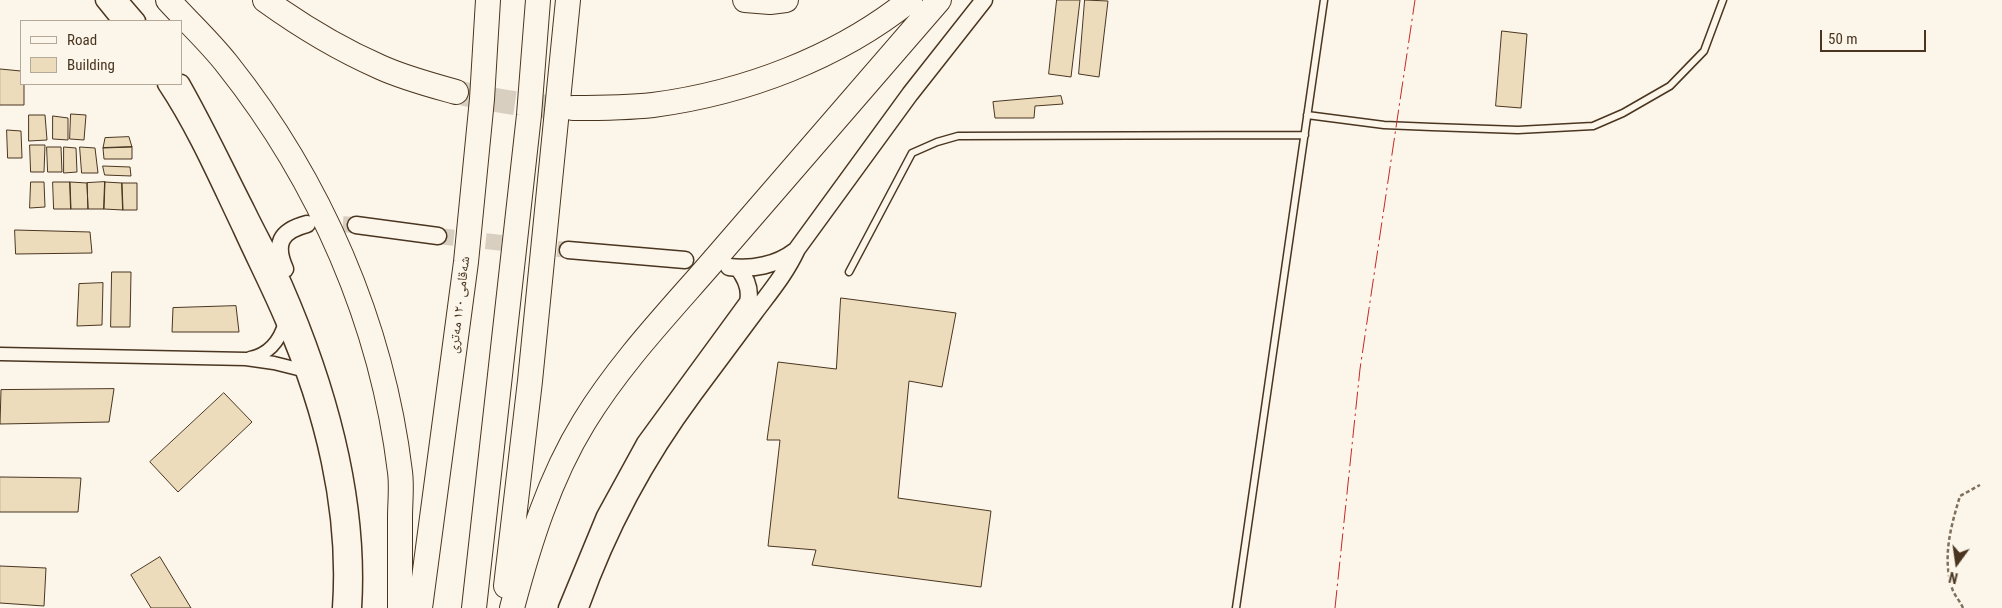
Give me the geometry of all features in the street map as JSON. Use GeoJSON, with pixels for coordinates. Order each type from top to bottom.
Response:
{"type":"FeatureCollection","features":[{"type":"Feature","properties":{"kind":"highway"},"geometry":{"type":"LineString","coordinates":[[168,0],[226,63],[263,112],[306,181],[346,266],[372,337],[389,408],[400,474],[400,608]]}},
{"type":"Feature","properties":{"kind":"highway"},"geometry":{"type":"LineString","coordinates":[[265,0],[309,30],[345,51],[381,68],[456,92]]}},
{"type":"Feature","properties":{"kind":"highway","name":"شەقامی ١٢٠ مەتری"},"geometry":{"type":"LineString","coordinates":[[420,608],[466,262],[482,99],[488,0]]}},
{"type":"Feature","properties":{"kind":"highway"},"geometry":{"type":"LineString","coordinates":[[474,608],[530,115],[538,0]]}},
{"type":"Feature","properties":{"kind":"highway"},"geometry":{"type":"LineString","coordinates":[[503,608],[530,381],[568,0]]}},
{"type":"Feature","properties":{"kind":"highway"},"geometry":{"type":"LineString","coordinates":[[745,0],[770,2],[786,0]]}},
{"type":"Feature","properties":{"kind":"highway"},"geometry":{"type":"LineString","coordinates":[[573,108],[652,105],[726,91],[769,77],[808,61],[847,41],[910,0]]}},
{"type":"Feature","properties":{"kind":"highway"},"geometry":{"type":"LineString","coordinates":[[512,608],[537,524],[559,470],[584,422],[607,388],[693,284],[939,0]]}},
{"type":"Feature","properties":{"kind":"street"},"geometry":{"type":"LineString","coordinates":[[104,0],[120,20]]}},
{"type":"Feature","properties":{"kind":"street"},"geometry":{"type":"LineString","coordinates":[[119,0],[136,20]]}},
{"type":"Feature","properties":{"kind":"street"},"geometry":{"type":"LineString","coordinates":[[580,608],[611,530],[638,477],[692,396],[783,275],[797,249],[910,94],[984,0]]}},
{"type":"Feature","properties":{"kind":"street"},"geometry":{"type":"LineString","coordinates":[[167,85],[200,144],[285,322],[314,401],[327,449],[340,529],[341,608]]}},
{"type":"Feature","properties":{"kind":"street"},"geometry":{"type":"LineString","coordinates":[[182,85],[218,151],[284,285],[315,365],[338,440],[346,483],[351,523],[354,587],[352,608]]}},
{"type":"Feature","properties":{"kind":"street"},"geometry":{"type":"LineString","coordinates":[[284,285],[286,274],[279,254],[280,243],[287,232],[297,226],[307,224]]}},
{"type":"Feature","properties":{"kind":"street"},"geometry":{"type":"LineString","coordinates":[[356,226],[438,236]]}},
{"type":"Feature","properties":{"kind":"street"},"geometry":{"type":"LineString","coordinates":[[567,608],[605,516],[645,443],[748,302],[749,290],[744,277],[733,268],[774,263],[786,258],[797,249]]}},
{"type":"Feature","properties":{"kind":"street"},"geometry":{"type":"LineString","coordinates":[[568,250],[685,260]]}},
{"type":"Feature","properties":{"kind":"street"},"geometry":{"type":"LineString","coordinates":[[246,359],[264,353],[272,347],[278,340],[285,322]]}},
{"type":"Feature","properties":{"kind":"street"},"geometry":{"type":"LineString","coordinates":[[0,354],[246,359],[302,370]]}},
{"type":"Feature","properties":{"kind":"lane"},"geometry":{"type":"LineString","coordinates":[[1236,608],[1324,0]]}},
{"type":"Feature","properties":{"kind":"lane"},"geometry":{"type":"LineString","coordinates":[[1308,115],[1384,125],[1432,128],[1518,130],[1593,126],[1623,113],[1670,86],[1704,51],[1723,0]]}},
{"type":"Feature","properties":{"kind":"lane"},"geometry":{"type":"LineString","coordinates":[[849,272],[912,153],[937,142],[958,136],[1305,135]]}},
{"type":"Feature","properties":{"kind":"path"},"geometry":{"type":"LineString","coordinates":[[1963,608],[1952,589],[1947,561],[1951,526],[1960,496],[1980,484]]}},
{"type":"Feature","properties":{"kind":"building"},"geometry":{"type":"Polygon","coordinates":[[[1057,0],[1080,0],[1071,77],[1049,74],[1057,0]]]}},
{"type":"Feature","properties":{"kind":"building"},"geometry":{"type":"Polygon","coordinates":[[[1085,0],[1108,1],[1099,77],[1079,74],[1085,0]]]}},
{"type":"Feature","properties":{"kind":"building"},"geometry":{"type":"Polygon","coordinates":[[[1502,31],[1527,34],[1521,108],[1496,106],[1502,31]]]}},
{"type":"Feature","properties":{"kind":"building"},"geometry":{"type":"Polygon","coordinates":[[[0,69],[20,71],[20,85],[24,85],[24,105],[0,105],[0,69]]]}},
{"type":"Feature","properties":{"kind":"building"},"geometry":{"type":"Polygon","coordinates":[[[1061,96],[1063,104],[1035,106],[1034,118],[995,118],[993,102],[1061,96]]]}},
{"type":"Feature","properties":{"kind":"building"},"geometry":{"type":"Polygon","coordinates":[[[71,114],[86,115],[84,140],[70,139],[71,114]]]}},
{"type":"Feature","properties":{"kind":"building"},"geometry":{"type":"Polygon","coordinates":[[[29,115],[45,115],[47,140],[29,141],[29,115]]]}},
{"type":"Feature","properties":{"kind":"building"},"geometry":{"type":"Polygon","coordinates":[[[53,116],[68,118],[68,140],[53,139],[53,116]]]}},
{"type":"Feature","properties":{"kind":"building"},"geometry":{"type":"Polygon","coordinates":[[[7,130],[21,131],[22,158],[8,158],[7,130]]]}},
{"type":"Feature","properties":{"kind":"building"},"geometry":{"type":"Polygon","coordinates":[[[129,137],[132,147],[103,148],[105,138],[129,137]]]}},
{"type":"Feature","properties":{"kind":"building"},"geometry":{"type":"Polygon","coordinates":[[[30,145],[45,145],[44,172],[31,172],[30,145]]]}},
{"type":"Feature","properties":{"kind":"building"},"geometry":{"type":"Polygon","coordinates":[[[47,147],[61,147],[62,172],[48,172],[47,147]]]}},
{"type":"Feature","properties":{"kind":"building"},"geometry":{"type":"Polygon","coordinates":[[[64,147],[76,148],[77,172],[64,173],[64,147]]]}},
{"type":"Feature","properties":{"kind":"building"},"geometry":{"type":"Polygon","coordinates":[[[80,147],[95,148],[98,173],[82,173],[80,147]]]}},
{"type":"Feature","properties":{"kind":"building"},"geometry":{"type":"Polygon","coordinates":[[[132,147],[132,159],[104,159],[103,148],[132,147]]]}},
{"type":"Feature","properties":{"kind":"building"},"geometry":{"type":"Polygon","coordinates":[[[103,166],[130,167],[131,176],[105,175],[103,166]]]}},
{"type":"Feature","properties":{"kind":"building"},"geometry":{"type":"Polygon","coordinates":[[[31,182],[44,182],[45,207],[30,208],[31,182]]]}},
{"type":"Feature","properties":{"kind":"building"},"geometry":{"type":"Polygon","coordinates":[[[53,182],[70,182],[71,209],[54,209],[53,182]]]}},
{"type":"Feature","properties":{"kind":"building"},"geometry":{"type":"Polygon","coordinates":[[[70,182],[87,183],[88,209],[71,209],[70,182]]]}},
{"type":"Feature","properties":{"kind":"building"},"geometry":{"type":"Polygon","coordinates":[[[105,182],[122,183],[123,210],[104,209],[105,182]]]}},
{"type":"Feature","properties":{"kind":"building"},"geometry":{"type":"Polygon","coordinates":[[[105,182],[104,209],[88,209],[87,183],[105,182]]]}},
{"type":"Feature","properties":{"kind":"building"},"geometry":{"type":"Polygon","coordinates":[[[122,183],[137,183],[137,210],[123,210],[122,183]]]}},
{"type":"Feature","properties":{"kind":"building"},"geometry":{"type":"Polygon","coordinates":[[[15,230],[90,232],[92,253],[16,254],[15,230]]]}},
{"type":"Feature","properties":{"kind":"building"},"geometry":{"type":"Polygon","coordinates":[[[112,272],[131,272],[130,327],[111,327],[112,272]]]}},
{"type":"Feature","properties":{"kind":"building"},"geometry":{"type":"Polygon","coordinates":[[[103,283],[102,325],[77,326],[79,284],[103,283]]]}},
{"type":"Feature","properties":{"kind":"building"},"geometry":{"type":"Polygon","coordinates":[[[841,298],[956,313],[942,387],[909,381],[898,498],[991,511],[981,587],[812,565],[816,550],[768,546],[780,440],[767,440],[778,362],[836,369],[841,298]]]}},
{"type":"Feature","properties":{"kind":"building"},"geometry":{"type":"Polygon","coordinates":[[[236,306],[239,332],[172,332],[173,308],[236,306]]]}},
{"type":"Feature","properties":{"kind":"building"},"geometry":{"type":"Polygon","coordinates":[[[114,389],[109,422],[0,424],[1,390],[114,389]]]}},
{"type":"Feature","properties":{"kind":"building"},"geometry":{"type":"Polygon","coordinates":[[[224,393],[252,422],[178,492],[150,462],[224,393]]]}},
{"type":"Feature","properties":{"kind":"building"},"geometry":{"type":"Polygon","coordinates":[[[0,477],[81,478],[78,512],[0,512],[0,477]]]}},
{"type":"Feature","properties":{"kind":"building"},"geometry":{"type":"Polygon","coordinates":[[[160,557],[191,608],[151,608],[131,575],[160,557]]]}},
{"type":"Feature","properties":{"kind":"building"},"geometry":{"type":"Polygon","coordinates":[[[0,566],[46,568],[44,606],[0,603],[0,566]]]}},
{"type":"Feature","properties":{"kind":"tunnel"},"geometry":{"type":"LineString","coordinates":[[456,92],[514,103],[573,108]]}},
{"type":"Feature","properties":{"kind":"tunnel"},"geometry":{"type":"LineString","coordinates":[[319,223],[356,225]]}},
{"type":"Feature","properties":{"kind":"tunnel"},"geometry":{"type":"LineString","coordinates":[[438,236],[568,250]]}},
{"type":"Feature","properties":{"kind":"power"},"geometry":{"type":"LineString","coordinates":[[1335,608],[1360,369],[1415,0]]}}]}
